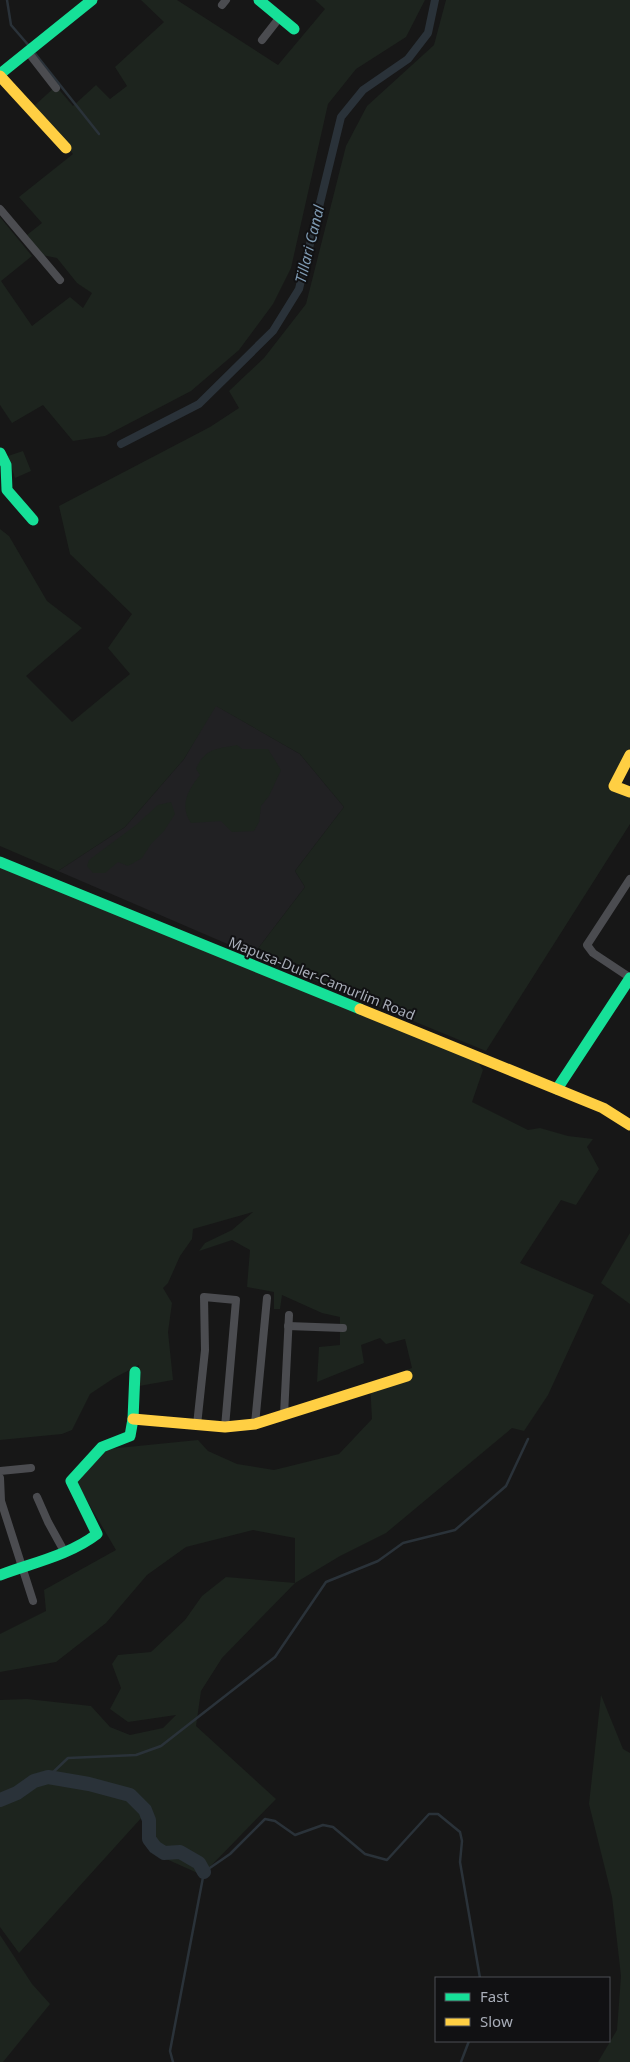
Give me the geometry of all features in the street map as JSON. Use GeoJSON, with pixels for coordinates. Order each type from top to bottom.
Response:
{"type":"FeatureCollection","features":[{"type":"Feature","properties":{"kind":"street"},"geometry":{"type":"LineString","coordinates":[[66,148],[0,75],[92,0]]}},
{"type":"Feature","properties":{"kind":"street"},"geometry":{"type":"LineString","coordinates":[[259,0],[294,29]]}},
{"type":"Feature","properties":{"kind":"street"},"geometry":{"type":"LineString","coordinates":[[262,40],[280,17]]}},
{"type":"Feature","properties":{"kind":"street"},"geometry":{"type":"LineString","coordinates":[[28,52],[56,88]]}},
{"type":"Feature","properties":{"kind":"street"},"geometry":{"type":"LineString","coordinates":[[0,209],[60,280]]}},
{"type":"Feature","properties":{"kind":"street"},"geometry":{"type":"LineString","coordinates":[[0,453],[6,465],[3,482],[7,490],[33,520]]}},
{"type":"Feature","properties":{"kind":"street"},"geometry":{"type":"LineString","coordinates":[[630,755],[614,786],[630,792]]}},
{"type":"Feature","properties":{"kind":"street","name":"Mapusa-Duler-Camurlim Road"},"geometry":{"type":"LineString","coordinates":[[0,862],[603,1108],[630,1125]]}},
{"type":"Feature","properties":{"kind":"street"},"geometry":{"type":"LineString","coordinates":[[557,1089],[629,978],[593,953],[587,945],[630,879]]}},
{"type":"Feature","properties":{"kind":"street"},"geometry":{"type":"LineString","coordinates":[[196,1425],[205,1350],[204,1297],[236,1300],[225,1427]]}},
{"type":"Feature","properties":{"kind":"street"},"geometry":{"type":"LineString","coordinates":[[255,1424],[267,1298]]}},
{"type":"Feature","properties":{"kind":"street"},"geometry":{"type":"LineString","coordinates":[[284,1414],[289,1315]]}},
{"type":"Feature","properties":{"kind":"street"},"geometry":{"type":"LineString","coordinates":[[288,1326],[343,1328]]}},
{"type":"Feature","properties":{"kind":"street"},"geometry":{"type":"LineString","coordinates":[[0,1575],[64,1551],[92,1539],[97,1534],[71,1482],[102,1447],[130,1436],[133,1419],[135,1372]]}},
{"type":"Feature","properties":{"kind":"street"},"geometry":{"type":"LineString","coordinates":[[133,1419],[225,1427],[255,1424],[406,1376]]}},
{"type":"Feature","properties":{"kind":"street"},"geometry":{"type":"LineString","coordinates":[[0,1471],[31,1468]]}},
{"type":"Feature","properties":{"kind":"street"},"geometry":{"type":"LineString","coordinates":[[0,1478],[1,1501],[33,1601]]}},
{"type":"Feature","properties":{"kind":"street"},"geometry":{"type":"LineString","coordinates":[[37,1497],[64,1551]]}},
{"type":"Feature","properties":{"kind":"shaded area"},"geometry":{"type":"Polygon","coordinates":[[[141,0],[177,0],[278,65],[325,9],[315,0],[425,0],[406,37],[356,69],[328,104],[291,268],[273,304],[239,350],[191,391],[105,436],[73,441],[43,405],[12,423],[0,405],[0,217],[32,256],[1,281],[32,326],[70,297],[83,308],[92,293],[77,283],[57,258],[42,255],[27,235],[42,223],[19,197],[73,154],[34,106],[56,86],[73,106],[96,85],[110,99],[127,86],[115,67],[164,22],[141,0]]]}},
{"type":"Feature","properties":{"kind":"shaded area"},"geometry":{"type":"Polygon","coordinates":[[[446,0],[630,0],[630,748],[607,787],[630,794],[630,824],[486,1051],[253,955],[305,887],[295,871],[344,807],[300,754],[216,706],[184,759],[125,827],[58,871],[0,846],[0,529],[9,536],[47,601],[82,628],[26,676],[72,722],[130,674],[108,648],[132,614],[70,554],[59,506],[210,427],[239,408],[229,391],[264,358],[306,304],[346,146],[367,106],[434,45],[446,0]]]}},
{"type":"Feature","properties":{"kind":"shaded area"},"geometry":{"type":"Polygon","coordinates":[[[23,451],[31,471],[15,478],[8,456],[23,451]]]}},
{"type":"Feature","properties":{"kind":"shaded area"},"geometry":{"type":"Polygon","coordinates":[[[215,705],[300,754],[344,807],[295,871],[305,887],[253,955],[58,871],[125,827],[184,759],[215,705]]]}},
{"type":"Feature","properties":{"kind":"shaded area"},"geometry":{"type":"Polygon","coordinates":[[[237,745],[242,749],[268,749],[281,770],[269,796],[261,806],[259,822],[254,831],[232,832],[221,821],[191,823],[187,817],[185,804],[192,786],[200,775],[196,769],[200,762],[203,757],[212,751],[237,745]]]}},
{"type":"Feature","properties":{"kind":"shaded area"},"geometry":{"type":"Polygon","coordinates":[[[171,802],[175,814],[142,858],[128,866],[118,862],[105,873],[93,873],[87,866],[89,860],[136,825],[158,805],[171,802]]]}},
{"type":"Feature","properties":{"kind":"shaded area"},"geometry":{"type":"Polygon","coordinates":[[[0,865],[478,1062],[483,1070],[472,1102],[528,1130],[540,1128],[568,1136],[593,1139],[587,1147],[599,1169],[576,1205],[561,1200],[520,1263],[594,1295],[548,1395],[524,1431],[512,1428],[386,1533],[340,1556],[295,1583],[295,1538],[253,1530],[186,1547],[147,1575],[106,1623],[56,1662],[0,1672],[0,1634],[46,1611],[44,1590],[116,1550],[76,1482],[108,1449],[198,1440],[208,1451],[237,1464],[274,1470],[339,1454],[372,1419],[370,1383],[412,1368],[405,1339],[386,1344],[380,1338],[361,1345],[364,1363],[317,1382],[319,1347],[340,1345],[340,1317],[322,1313],[282,1295],[280,1309],[274,1309],[274,1292],[247,1287],[250,1250],[232,1240],[199,1251],[205,1243],[232,1230],[253,1212],[193,1229],[192,1239],[180,1256],[168,1283],[163,1288],[172,1303],[168,1332],[173,1380],[139,1386],[139,1365],[114,1378],[90,1394],[72,1430],[62,1434],[0,1440],[0,865]]]}},
{"type":"Feature","properties":{"kind":"shaded area"},"geometry":{"type":"Polygon","coordinates":[[[630,1233],[630,1304],[601,1283],[630,1233]]]}},
{"type":"Feature","properties":{"kind":"shaded area"},"geometry":{"type":"Polygon","coordinates":[[[226,1577],[295,1583],[222,1658],[201,1691],[196,1726],[276,1799],[202,1875],[164,1858],[146,1844],[143,1816],[19,1953],[0,1927],[0,1700],[27,1699],[91,1706],[110,1727],[130,1735],[163,1728],[176,1715],[128,1722],[110,1709],[121,1688],[112,1664],[118,1655],[151,1652],[185,1620],[202,1596],[226,1577]]]}},
{"type":"Feature","properties":{"kind":"shaded area"},"geometry":{"type":"Polygon","coordinates":[[[601,1695],[623,1749],[630,1753],[630,2062],[598,2062],[617,2030],[621,1976],[612,1897],[589,1804],[601,1695]]]}},
{"type":"Feature","properties":{"kind":"shaded area"},"geometry":{"type":"Polygon","coordinates":[[[0,1935],[32,1984],[50,2004],[3,2062],[0,2062],[0,1935]]]}},
{"type":"Feature","properties":{"kind":"waterway"},"geometry":{"type":"LineString","coordinates":[[7,0],[11,25],[30,47]]}},
{"type":"Feature","properties":{"kind":"waterway","name":"Tillari Canal"},"geometry":{"type":"LineString","coordinates":[[121,444],[199,404],[273,331],[299,289],[341,117],[363,90],[408,59],[428,33],[435,0]]}},
{"type":"Feature","properties":{"kind":"waterway"},"geometry":{"type":"LineString","coordinates":[[33,51],[99,134]]}},
{"type":"Feature","properties":{"kind":"waterway"},"geometry":{"type":"LineString","coordinates":[[48,1777],[68,1758],[136,1755],[161,1746],[275,1657],[326,1582],[378,1561],[403,1543],[455,1530],[506,1486],[528,1439]]}},
{"type":"Feature","properties":{"kind":"waterway"},"geometry":{"type":"LineString","coordinates":[[0,1800],[17,1793],[34,1781],[48,1777],[89,1784],[130,1795],[145,1810],[149,1820],[149,1839],[155,1847],[164,1853],[180,1852],[199,1863],[204,1872]]}},
{"type":"Feature","properties":{"kind":"waterway"},"geometry":{"type":"LineString","coordinates":[[173,2062],[170,2051],[204,1872],[230,1854],[265,1819],[275,1821],[295,1835],[323,1825],[333,1827],[365,1854],[387,1860],[429,1814],[438,1814],[460,1832],[462,1841],[460,1862],[480,1977]]}},
{"type":"Feature","properties":{"kind":"waterway"},"geometry":{"type":"LineString","coordinates":[[461,2062],[469,2042]]}},
{"type":"Feature","properties":{"kind":"traffic: fast"},"geometry":{"type":"LineString","coordinates":[[0,74],[92,0]]}},
{"type":"Feature","properties":{"kind":"traffic: fast"},"geometry":{"type":"LineString","coordinates":[[259,0],[294,29]]}},
{"type":"Feature","properties":{"kind":"traffic: fast"},"geometry":{"type":"LineString","coordinates":[[0,453],[6,465],[7,490],[33,520]]}},
{"type":"Feature","properties":{"kind":"traffic: fast"},"geometry":{"type":"LineString","coordinates":[[0,862],[360,1009]]}},
{"type":"Feature","properties":{"kind":"traffic: fast"},"geometry":{"type":"LineString","coordinates":[[557,1089],[630,978]]}},
{"type":"Feature","properties":{"kind":"traffic: fast"},"geometry":{"type":"LineString","coordinates":[[0,1575],[75,1548],[97,1534],[71,1481],[102,1447],[130,1436],[133,1419],[135,1372]]}},
{"type":"Feature","properties":{"kind":"traffic: slow"},"geometry":{"type":"LineString","coordinates":[[0,76],[66,148]]}},
{"type":"Feature","properties":{"kind":"traffic: slow"},"geometry":{"type":"LineString","coordinates":[[630,755],[614,786],[630,792]]}},
{"type":"Feature","properties":{"kind":"traffic: slow"},"geometry":{"type":"LineString","coordinates":[[360,1009],[603,1108],[630,1125]]}},
{"type":"Feature","properties":{"kind":"traffic: slow"},"geometry":{"type":"LineString","coordinates":[[133,1419],[225,1427],[255,1424],[407,1376]]}}]}
